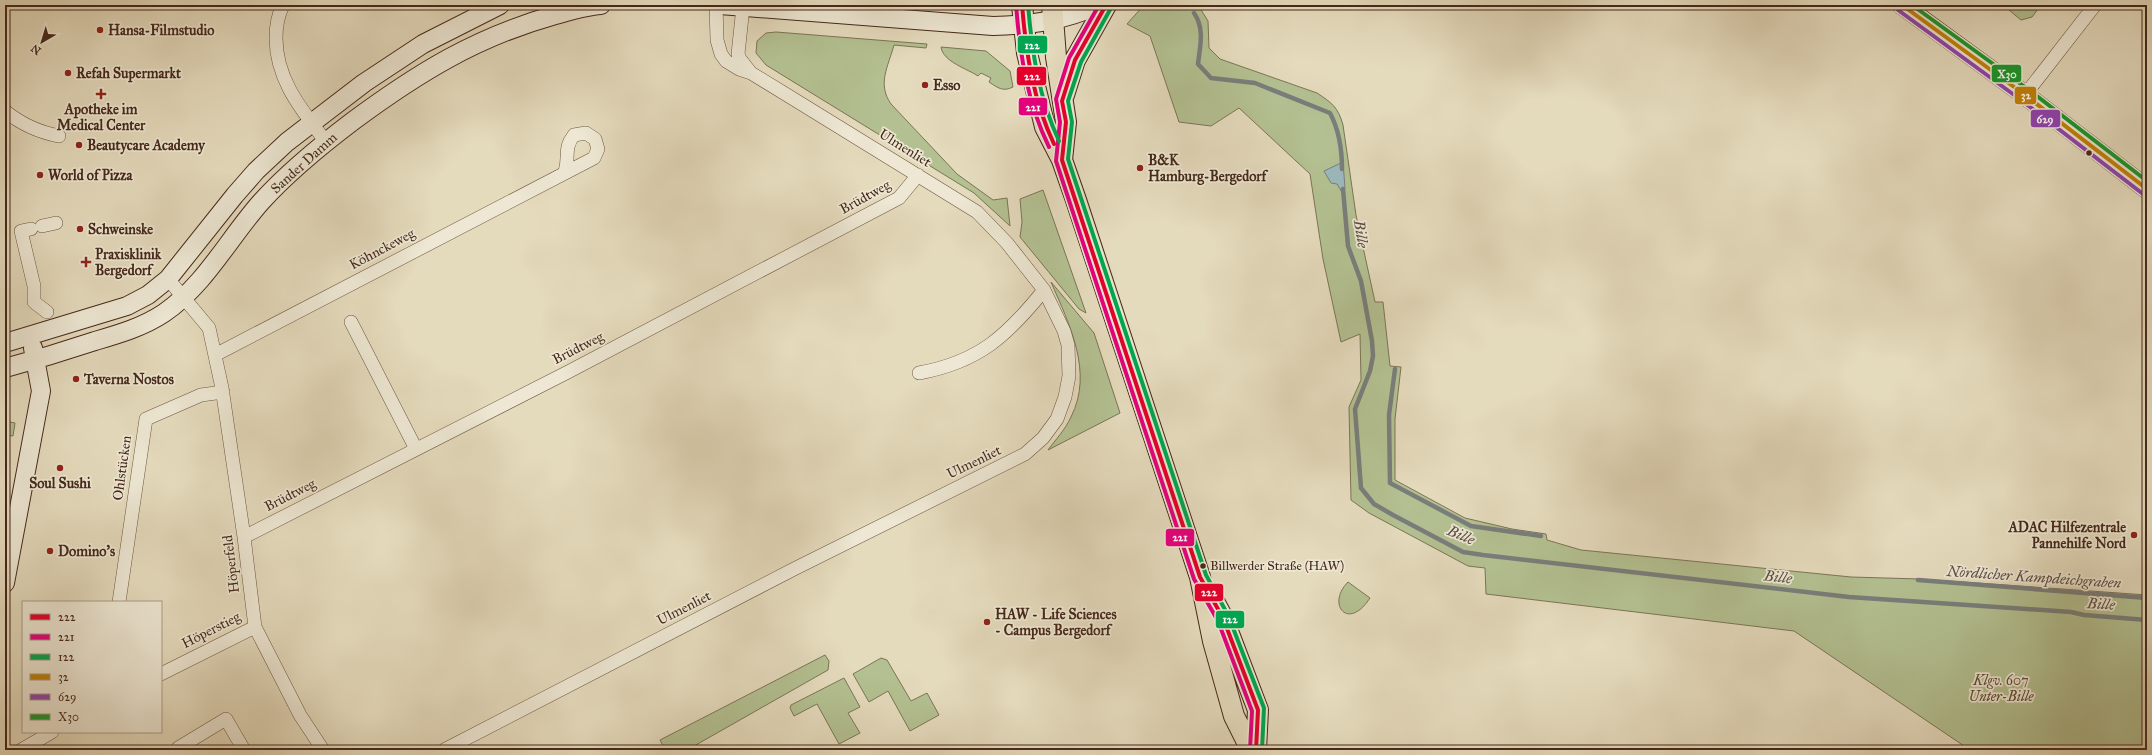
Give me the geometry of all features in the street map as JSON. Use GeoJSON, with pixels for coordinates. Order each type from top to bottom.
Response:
{"type":"FeatureCollection","features":[{"type":"Feature","properties":{"kind":"main road","name":"Sander Damm"},"geometry":{"type":"LineString","coordinates":[[5,343],[30,337],[127,306],[148,295],[168,279],[256,171],[287,142],[364,84],[424,44],[500,5]]}},
{"type":"Feature","properties":{"kind":"main road","name":"Sander Damm"},"geometry":{"type":"LineString","coordinates":[[5,368],[139,326],[164,313],[185,297],[260,203],[288,174],[326,142],[377,103],[433,65],[474,44],[536,21],[601,5]]}},
{"type":"Feature","properties":{"kind":"main road"},"geometry":{"type":"LineString","coordinates":[[720,5],[993,26],[1023,25],[1052,13],[1098,5]]}},
{"type":"Feature","properties":{"kind":"main road"},"geometry":{"type":"LineString","coordinates":[[1022,5],[1027,53],[1045,127],[1062,160],[1200,577],[1213,641],[1234,716],[1251,750]]}},
{"type":"Feature","properties":{"kind":"main road"},"geometry":{"type":"LineString","coordinates":[[1062,101],[1076,60],[1106,5]]}},
{"type":"Feature","properties":{"kind":"main road"},"geometry":{"type":"LineString","coordinates":[[1902,5],[2025,95],[2147,189]]}},
{"type":"Feature","properties":{"kind":"main road"},"geometry":{"type":"LineString","coordinates":[[1052,13],[1062,101],[1066,122],[1062,160]]}},
{"type":"Feature","properties":{"kind":"main road"},"geometry":{"type":"LineString","coordinates":[[5,583],[41,391],[37,359],[30,337]]}},
{"type":"Feature","properties":{"kind":"main road"},"geometry":{"type":"LineString","coordinates":[[1200,577],[1223,618],[1258,710],[1256,750]]}},
{"type":"Feature","properties":{"kind":"street"},"geometry":{"type":"LineString","coordinates":[[283,5],[276,28],[276,53],[278,65],[292,94],[311,123],[326,142]]}},
{"type":"Feature","properties":{"kind":"street","name":"Ulmenliet"},"geometry":{"type":"LineString","coordinates":[[444,750],[794,569],[1025,454],[1043,438],[1057,418],[1065,397],[1069,376],[1066,338],[1059,318],[1044,290],[985,219],[918,175],[751,73],[733,66],[721,54],[717,40],[716,5]]}},
{"type":"Feature","properties":{"kind":"street"},"geometry":{"type":"LineString","coordinates":[[2025,95],[2096,5]]}},
{"type":"Feature","properties":{"kind":"street","name":"Ulmenliet"},"geometry":{"type":"LineString","coordinates":[[743,6],[738,54],[751,73]]}},
{"type":"Feature","properties":{"kind":"street"},"geometry":{"type":"LineString","coordinates":[[5,111],[18,122],[46,133],[59,136]]}},
{"type":"Feature","properties":{"kind":"street","name":"Köhnckeweg"},"geometry":{"type":"LineString","coordinates":[[216,355],[565,172]]}},
{"type":"Feature","properties":{"kind":"street","name":"Brüdtweg"},"geometry":{"type":"LineString","coordinates":[[244,537],[899,198],[918,175]]}},
{"type":"Feature","properties":{"kind":"street"},"geometry":{"type":"LineString","coordinates":[[47,312],[34,302],[34,286],[21,231],[56,223]]}},
{"type":"Feature","properties":{"kind":"street","name":"Höperfeld"},"geometry":{"type":"LineString","coordinates":[[168,279],[185,297],[209,328],[216,355],[223,392],[244,537],[255,626],[300,715],[323,750]]}},
{"type":"Feature","properties":{"kind":"street"},"geometry":{"type":"LineString","coordinates":[[919,373],[941,369],[991,345],[1006,333],[1044,290]]}},
{"type":"Feature","properties":{"kind":"street"},"geometry":{"type":"LineString","coordinates":[[351,322],[416,449]]}},
{"type":"Feature","properties":{"kind":"street","name":"Ohlstücken"},"geometry":{"type":"LineString","coordinates":[[119,601],[146,419],[200,395],[223,392]]}},
{"type":"Feature","properties":{"kind":"street","name":"Höperstieg"},"geometry":{"type":"LineString","coordinates":[[162,673],[255,626]]}},
{"type":"Feature","properties":{"kind":"street"},"geometry":{"type":"LineString","coordinates":[[178,748],[226,719],[244,750]]}},
{"type":"Feature","properties":{"kind":"street"},"geometry":{"type":"LineString","coordinates":[[21,750],[50,733]]}},
{"type":"Feature","properties":{"kind":"green space","name":"Klgv. 607 Unter-Bille"},"geometry":{"type":"Polygon","coordinates":[[[1144,5],[1198,5],[1208,21],[1209,48],[1220,59],[1317,93],[1337,110],[1343,125],[1356,215],[1375,302],[1383,302],[1390,366],[1401,367],[1395,419],[1395,480],[1465,518],[1512,529],[1546,534],[1547,540],[1581,550],[1851,577],[1920,579],[2147,595],[2147,750],[1970,750],[1794,631],[1486,594],[1485,568],[1468,566],[1369,513],[1351,500],[1349,407],[1361,380],[1360,334],[1341,342],[1323,259],[1310,174],[1239,108],[1211,126],[1179,122],[1150,36],[1127,24],[1144,5]]]}},
{"type":"Feature","properties":{"kind":"green space"},"geometry":{"type":"Polygon","coordinates":[[[2003,5],[2041,5],[2032,17],[2021,20],[2003,5]]]}},
{"type":"Feature","properties":{"kind":"green space"},"geometry":{"type":"Polygon","coordinates":[[[776,32],[927,44],[926,48],[894,45],[884,82],[887,97],[891,104],[957,174],[993,200],[1007,198],[1010,226],[974,193],[766,65],[756,53],[757,41],[766,33],[776,32]]]}},
{"type":"Feature","properties":{"kind":"green space"},"geometry":{"type":"Polygon","coordinates":[[[941,47],[986,51],[1010,71],[1013,87],[1001,89],[995,86],[989,82],[991,78],[981,73],[978,76],[951,61],[946,57],[941,47]]]}},
{"type":"Feature","properties":{"kind":"green space"},"geometry":{"type":"Polygon","coordinates":[[[1043,190],[1086,313],[1079,309],[1020,237],[1022,222],[1020,199],[1043,190]]]}},
{"type":"Feature","properties":{"kind":"green space"},"geometry":{"type":"Polygon","coordinates":[[[1051,282],[1094,333],[1120,413],[1048,450],[1069,422],[1077,400],[1080,383],[1080,366],[1076,348],[1065,314],[1051,282]]]}},
{"type":"Feature","properties":{"kind":"green space"},"geometry":{"type":"Polygon","coordinates":[[[5,421],[15,423],[13,436],[5,435],[5,421]]]}},
{"type":"Feature","properties":{"kind":"green space"},"geometry":{"type":"Polygon","coordinates":[[[1348,582],[1370,598],[1362,608],[1354,613],[1348,614],[1342,611],[1339,606],[1339,599],[1342,590],[1348,582]]]}},
{"type":"Feature","properties":{"kind":"green space"},"geometry":{"type":"Polygon","coordinates":[[[825,655],[829,661],[828,670],[687,750],[665,750],[660,740],[825,655]]]}},
{"type":"Feature","properties":{"kind":"green space"},"geometry":{"type":"Polygon","coordinates":[[[881,658],[887,660],[911,701],[927,693],[939,715],[910,731],[888,691],[869,702],[853,674],[881,658]]]}},
{"type":"Feature","properties":{"kind":"green space"},"geometry":{"type":"Polygon","coordinates":[[[844,678],[860,707],[848,713],[860,733],[839,744],[817,704],[794,716],[790,708],[791,705],[844,678]]]}},
{"type":"Feature","properties":{"kind":"water"},"geometry":{"type":"Polygon","coordinates":[[[1343,162],[1345,188],[1343,194],[1337,184],[1331,183],[1324,171],[1343,162]]]}},
{"type":"Feature","properties":{"kind":"waterway","name":"Bille"},"geometry":{"type":"LineString","coordinates":[[1194,13],[1200,25],[1201,31],[1198,64],[1211,78],[1255,83],[1330,113],[1336,126],[1342,169]]}},
{"type":"Feature","properties":{"kind":"waterway","name":"Bille"},"geometry":{"type":"LineString","coordinates":[[1343,189],[1348,246],[1361,281],[1372,341],[1373,356],[1370,371],[1355,409],[1361,488],[1374,504],[1393,515],[1463,552],[1483,555],[1849,597],[2071,612],[2084,615],[2147,620]]}},
{"type":"Feature","properties":{"kind":"waterway"},"geometry":{"type":"LineString","coordinates":[[1395,369],[1389,415],[1390,483],[1471,526],[1541,536]]}},
{"type":"Feature","properties":{"kind":"waterway","name":"Nördlicher Kampdeichgraben"},"geometry":{"type":"LineString","coordinates":[[1918,580],[2147,598]]}},
{"type":"Feature","properties":{"kind":"transit line","name":"221"},"geometry":{"type":"LineString","coordinates":[[1016,5],[1022,60],[1026,78],[1035,113],[1049,147]]}},
{"type":"Feature","properties":{"kind":"transit line","name":"222"},"geometry":{"type":"LineString","coordinates":[[1022,5],[1028,58],[1032,76],[1041,110],[1054,144]]}},
{"type":"Feature","properties":{"kind":"transit line","name":"122"},"geometry":{"type":"LineString","coordinates":[[1028,5],[1034,58],[1041,92],[1059,141]]}},
{"type":"Feature","properties":{"kind":"transit line","name":"221"},"geometry":{"type":"LineString","coordinates":[[1099,5],[1069,58],[1056,99],[1060,122],[1056,161],[1194,579],[1218,621],[1252,711],[1250,750]]}},
{"type":"Feature","properties":{"kind":"transit line","name":"222"},"geometry":{"type":"LineString","coordinates":[[1106,5],[1075,60],[1062,101],[1066,122],[1062,160],[1200,577],[1223,618],[1258,710],[1256,750]]}},
{"type":"Feature","properties":{"kind":"transit line","name":"32"},"geometry":{"type":"LineString","coordinates":[[1902,5],[2025,95],[2147,189]]}},
{"type":"Feature","properties":{"kind":"transit line","name":"X30"},"geometry":{"type":"LineString","coordinates":[[1912,5],[2029,90],[2147,181]]}},
{"type":"Feature","properties":{"kind":"transit line","name":"122"},"geometry":{"type":"LineString","coordinates":[[1111,8],[1081,62],[1068,101],[1072,122],[1068,159],[1206,575],[1228,615],[1264,708],[1262,750]]}},
{"type":"Feature","properties":{"kind":"transit line","name":"629"},"geometry":{"type":"LineString","coordinates":[[1898,10],[2021,100],[2143,194]]}},
{"type":"Feature","properties":{"kind":"place","name":"Hansa-Filmstudio"},"geometry":{"type":"Point","coordinates":[100,30]}},
{"type":"Feature","properties":{"kind":"place","name":"Refah Supermarkt"},"geometry":{"type":"Point","coordinates":[68,73]}},
{"type":"Feature","properties":{"kind":"place","name":"Esso"},"geometry":{"type":"Point","coordinates":[925,85]}},
{"type":"Feature","properties":{"kind":"place","name":"Apotheke im Medical Center"},"geometry":{"type":"Point","coordinates":[101,94]}},
{"type":"Feature","properties":{"kind":"place","name":"Beautycare Academy"},"geometry":{"type":"Point","coordinates":[79,145]}},
{"type":"Feature","properties":{"kind":"place","name":"B&K Hamburg-Bergedorf"},"geometry":{"type":"Point","coordinates":[1140,168]}},
{"type":"Feature","properties":{"kind":"place","name":"World of Pizza"},"geometry":{"type":"Point","coordinates":[40,175]}},
{"type":"Feature","properties":{"kind":"place","name":"Schweinske"},"geometry":{"type":"Point","coordinates":[80,229]}},
{"type":"Feature","properties":{"kind":"place","name":"Praxisklinik Bergedorf"},"geometry":{"type":"Point","coordinates":[86,262]}},
{"type":"Feature","properties":{"kind":"place","name":"Taverna Nostos"},"geometry":{"type":"Point","coordinates":[76,379]}},
{"type":"Feature","properties":{"kind":"place","name":"Soul Sushi"},"geometry":{"type":"Point","coordinates":[60,468]}},
{"type":"Feature","properties":{"kind":"place","name":"ADAC Hilfezentrale Pannehilfe Nord"},"geometry":{"type":"Point","coordinates":[2134,535]}},
{"type":"Feature","properties":{"kind":"place","name":"Domino's"},"geometry":{"type":"Point","coordinates":[50,551]}},
{"type":"Feature","properties":{"kind":"place","name":"Billwerder Straße (HAW)"},"geometry":{"type":"Point","coordinates":[1203,566]}},
{"type":"Feature","properties":{"kind":"place","name":"HAW - Life Sciences - Campus Bergedorf"},"geometry":{"type":"Point","coordinates":[987,622]}}]}
